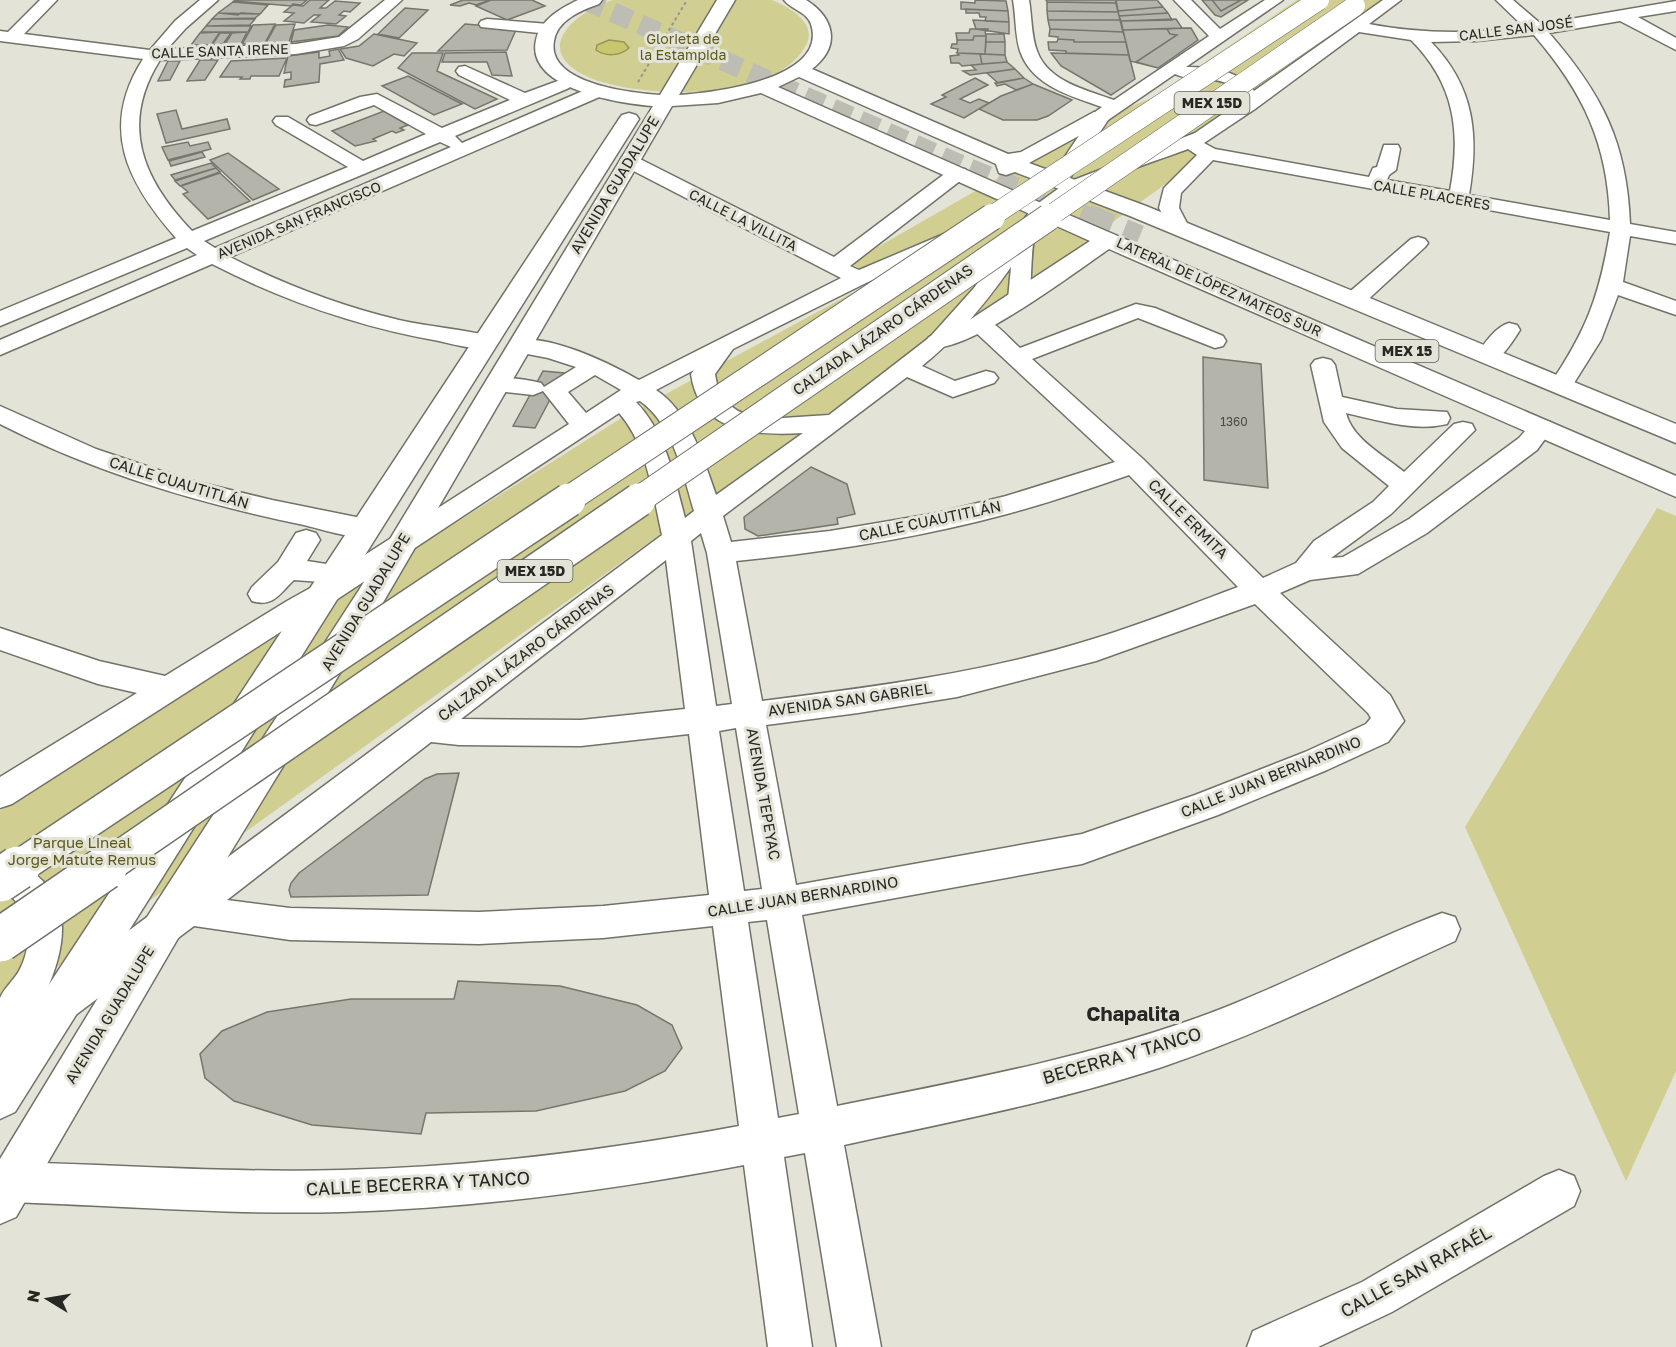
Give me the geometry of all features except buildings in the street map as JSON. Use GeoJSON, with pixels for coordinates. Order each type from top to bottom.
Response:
{"type":"FeatureCollection","features":[{"type":"Feature","properties":{"kind":"main road","name":"AVENIDA GUADALUPE"},"geometry":{"type":"LineString","coordinates":[[0,1097],[486,342],[654,93],[726,0]]}},
{"type":"Feature","properties":{"kind":"main road","name":"MEX 15D"},"geometry":{"type":"LineString","coordinates":[[0,880],[1026,193],[1320,0]]}},
{"type":"Feature","properties":{"kind":"main road"},"geometry":{"type":"LineString","coordinates":[[579,2],[549,29],[544,43],[544,53],[549,63],[572,81],[598,91],[718,97],[762,87],[799,70],[812,60],[824,40],[823,29],[818,20],[798,1]]}},
{"type":"Feature","properties":{"kind":"main road","name":"CALZADA LÁZARO CÁRDENAS"},"geometry":{"type":"LineString","coordinates":[[0,940],[1355,6]]}},
{"type":"Feature","properties":{"kind":"main road"},"geometry":{"type":"LineString","coordinates":[[799,70],[1006,161],[1066,184],[1143,226]]}},
{"type":"Feature","properties":{"kind":"main road","name":"LATERAL DE LÓPEZ MATEOS SUR"},"geometry":{"type":"LineString","coordinates":[[762,87],[1676,487]]}},
{"type":"Feature","properties":{"kind":"main road","name":"AVENIDA GUADALUPE"},"geometry":{"type":"LineString","coordinates":[[5,1191],[176,918],[403,543],[629,162],[654,93]]}},
{"type":"Feature","properties":{"kind":"main road"},"geometry":{"type":"LineString","coordinates":[[1006,161],[1027,157],[1108,111]]}},
{"type":"Feature","properties":{"kind":"main road"},"geometry":{"type":"LineString","coordinates":[[962,175],[981,179],[996,177],[1005,171],[1006,161]]}},
{"type":"Feature","properties":{"kind":"main road"},"geometry":{"type":"LineString","coordinates":[[938,342],[980,324],[1105,237],[1094,227],[1096,218],[1100,214],[1113,210],[1143,226],[1180,229],[1676,434]]}},
{"type":"Feature","properties":{"kind":"main road","name":"MEX 15"},"geometry":{"type":"LineString","coordinates":[[1143,226],[1676,450]]}},
{"type":"Feature","properties":{"kind":"main road","name":"MEX 15"},"geometry":{"type":"LineString","coordinates":[[1143,226],[1676,464]]}},
{"type":"Feature","properties":{"kind":"street","name":"CALLE SANTA IRENE"},"geometry":{"type":"LineString","coordinates":[[6,36],[49,0]]}},
{"type":"Feature","properties":{"kind":"street"},"geometry":{"type":"LineString","coordinates":[[210,0],[190,14],[153,55],[130,105],[128,143],[147,190],[189,240],[214,257],[271,285],[338,311],[403,329],[486,342]]}},
{"type":"Feature","properties":{"kind":"street","name":"CALLE SANTA IRENE"},"geometry":{"type":"LineString","coordinates":[[6,36],[153,55],[296,49],[334,44],[352,36],[394,0]]}},
{"type":"Feature","properties":{"kind":"street"},"geometry":{"type":"LineString","coordinates":[[1021,0],[1029,51],[1041,72],[1108,111]]}},
{"type":"Feature","properties":{"kind":"street"},"geometry":{"type":"LineString","coordinates":[[1182,0],[1209,29],[1221,37]]}},
{"type":"Feature","properties":{"kind":"street","name":"CALZADA LÁZARO CÁRDENAS"},"geometry":{"type":"LineString","coordinates":[[1066,184],[1108,111],[1275,0]]}},
{"type":"Feature","properties":{"kind":"street","name":"CALZADA LÁZARO CÁRDENAS"},"geometry":{"type":"LineString","coordinates":[[0,794],[297,608],[329,585],[403,543],[630,395],[724,344],[858,278],[1033,207],[1066,184],[1191,143],[1249,105],[1394,0]]}},
{"type":"Feature","properties":{"kind":"street"},"geometry":{"type":"LineString","coordinates":[[1504,0],[1536,28],[1573,72],[1606,134],[1619,179],[1619,228],[1611,285],[1590,339],[1561,386]]}},
{"type":"Feature","properties":{"kind":"street","name":"CALLE SAN JOSÉ"},"geometry":{"type":"LineString","coordinates":[[1357,27],[1418,37],[1481,36],[1676,6]]}},
{"type":"Feature","properties":{"kind":"street"},"geometry":{"type":"LineString","coordinates":[[1622,15],[1676,45]]}},
{"type":"Feature","properties":{"kind":"street"},"geometry":{"type":"LineString","coordinates":[[487,24],[549,29]]}},
{"type":"Feature","properties":{"kind":"street"},"geometry":{"type":"LineString","coordinates":[[1418,37],[1429,47],[1444,68],[1460,111],[1466,141],[1458,200]]}},
{"type":"Feature","properties":{"kind":"street"},"geometry":{"type":"LineString","coordinates":[[1206,47],[1215,58],[1239,69],[1266,73],[1294,72]]}},
{"type":"Feature","properties":{"kind":"street"},"geometry":{"type":"LineString","coordinates":[[465,71],[525,100]]}},
{"type":"Feature","properties":{"kind":"street"},"geometry":{"type":"LineString","coordinates":[[1164,75],[1191,72],[1225,78],[1245,89],[1250,97],[1249,105]]}},
{"type":"Feature","properties":{"kind":"street","name":"AVENIDA SAN FRANCISCO"},"geometry":{"type":"LineString","coordinates":[[0,319],[572,81]]}},
{"type":"Feature","properties":{"kind":"street","name":"AVENIDA SAN FRANCISCO"},"geometry":{"type":"LineString","coordinates":[[0,348],[466,150],[598,91]]}},
{"type":"Feature","properties":{"kind":"street"},"geometry":{"type":"LineString","coordinates":[[324,124],[390,105],[466,150]]}},
{"type":"Feature","properties":{"kind":"street"},"geometry":{"type":"LineString","coordinates":[[282,121],[353,161],[361,169]]}},
{"type":"Feature","properties":{"kind":"street","name":"CALLE PLACERES"},"geometry":{"type":"LineString","coordinates":[[1191,143],[1209,154],[1676,238]]}},
{"type":"Feature","properties":{"kind":"street"},"geometry":{"type":"LineString","coordinates":[[1376,185],[1380,172],[1386,170],[1391,150]]}},
{"type":"Feature","properties":{"kind":"street"},"geometry":{"type":"LineString","coordinates":[[1180,229],[1169,208],[1170,192],[1209,154]]}},
{"type":"Feature","properties":{"kind":"street","name":"CALLE LA VILLITA"},"geometry":{"type":"LineString","coordinates":[[629,162],[858,278]]}},
{"type":"Feature","properties":{"kind":"street"},"geometry":{"type":"LineString","coordinates":[[835,267],[962,175]]}},
{"type":"Feature","properties":{"kind":"street"},"geometry":{"type":"LineString","coordinates":[[316,188],[339,204]]}},
{"type":"Feature","properties":{"kind":"street","name":"CALZADA LÁZARO CÁRDENAS"},"geometry":{"type":"LineString","coordinates":[[0,1049],[427,729],[708,514],[836,422],[938,342],[982,293],[1025,233],[1033,207]]}},
{"type":"Feature","properties":{"kind":"street"},"geometry":{"type":"LineString","coordinates":[[1019,299],[1025,233]]}},
{"type":"Feature","properties":{"kind":"street"},"geometry":{"type":"LineString","coordinates":[[1354,300],[1418,243]]}},
{"type":"Feature","properties":{"kind":"street"},"geometry":{"type":"LineString","coordinates":[[1611,285],[1676,308]]}},
{"type":"Feature","properties":{"kind":"street"},"geometry":{"type":"LineString","coordinates":[[1017,357],[1136,311],[1147,313],[1215,341]]}},
{"type":"Feature","properties":{"kind":"street","name":"CALLE ERMITA"},"geometry":{"type":"LineString","coordinates":[[980,324],[1134,465],[1259,591],[1379,704],[1388,720]]}},
{"type":"Feature","properties":{"kind":"street"},"geometry":{"type":"LineString","coordinates":[[1488,356],[1509,330]]}},
{"type":"Feature","properties":{"kind":"street"},"geometry":{"type":"LineString","coordinates":[[724,344],[703,374],[707,393],[720,411],[736,420],[767,428],[836,422]]}},
{"type":"Feature","properties":{"kind":"street","name":"AVENIDA TEPEYAC"},"geometry":{"type":"LineString","coordinates":[[520,346],[562,352],[595,364],[630,395],[664,408],[685,446],[721,553],[859,1347]]}},
{"type":"Feature","properties":{"kind":"street"},"geometry":{"type":"LineString","coordinates":[[584,426],[554,390],[595,364]]}},
{"type":"Feature","properties":{"kind":"street"},"geometry":{"type":"LineString","coordinates":[[1323,365],[1336,422],[1351,442],[1405,486]]}},
{"type":"Feature","properties":{"kind":"street"},"geometry":{"type":"LineString","coordinates":[[905,368],[953,390],[986,378]]}},
{"type":"Feature","properties":{"kind":"street"},"geometry":{"type":"LineString","coordinates":[[497,385],[533,388]]}},
{"type":"Feature","properties":{"kind":"street","name":"AVENIDA TEPEYAC"},"geometry":{"type":"LineString","coordinates":[[630,395],[654,455],[677,539],[790,1347]]}},
{"type":"Feature","properties":{"kind":"street"},"geometry":{"type":"LineString","coordinates":[[1331,402],[1388,438],[1438,418]]}},
{"type":"Feature","properties":{"kind":"street","name":"CALLE CUAUTITLÁN"},"geometry":{"type":"LineString","coordinates":[[0,414],[80,452],[141,473],[245,504],[366,528]]}},
{"type":"Feature","properties":{"kind":"street"},"geometry":{"type":"LineString","coordinates":[[1306,570],[1348,567],[1418,526],[1528,444],[1541,428]]}},
{"type":"Feature","properties":{"kind":"street"},"geometry":{"type":"LineString","coordinates":[[1306,570],[1324,548],[1368,520],[1463,430]]}},
{"type":"Feature","properties":{"kind":"street","name":"CALLE CUAUTITLÁN"},"geometry":{"type":"LineString","coordinates":[[721,553],[819,543],[919,525],[1008,504],[1134,465]]}},
{"type":"Feature","properties":{"kind":"street"},"geometry":{"type":"LineString","coordinates":[[262,594],[288,569],[306,540]]}},
{"type":"Feature","properties":{"kind":"street"},"geometry":{"type":"LineString","coordinates":[[288,569],[329,585]]}},
{"type":"Feature","properties":{"kind":"street","name":"AVENIDA SAN GABRIEL"},"geometry":{"type":"LineString","coordinates":[[427,729],[459,732],[581,733],[858,701],[957,685],[1096,650],[1259,591],[1306,570]]}},
{"type":"Feature","properties":{"kind":"street"},"geometry":{"type":"LineString","coordinates":[[0,639],[98,672],[167,688]]}},
{"type":"Feature","properties":{"kind":"street","name":"CALLE JUAN BERNARDINO"},"geometry":{"type":"LineString","coordinates":[[176,918],[230,917],[290,924],[479,928],[603,922],[782,903],[1082,849],[1206,805],[1316,761],[1377,733],[1388,720]]}},
{"type":"Feature","properties":{"kind":"street"},"geometry":{"type":"LineString","coordinates":[[0,874],[15,878],[37,898],[46,924],[43,956],[35,979],[21,1002],[0,1026]]}},
{"type":"Feature","properties":{"kind":"street","name":"BECERRA Y TANCO"},"geometry":{"type":"LineString","coordinates":[[821,1131],[1081,1071],[1189,1039],[1280,1002],[1442,929]]}},
{"type":"Feature","properties":{"kind":"street","name":"CALLE BECERRA Y TANCO"},"geometry":{"type":"LineString","coordinates":[[5,1191],[154,1189],[344,1191],[532,1178],[763,1143],[821,1131]]}},
{"type":"Feature","properties":{"kind":"street","name":"CALLE SAN RAFAÉL"},"geometry":{"type":"LineString","coordinates":[[1269,1347],[1377,1297],[1559,1191]]}},
{"type":"Feature","properties":{"kind":"green space","name":"Glorieta de la Estampida"},"geometry":{"type":"Polygon","coordinates":[[[613,0],[772,0],[800,17],[805,23],[809,37],[806,45],[790,64],[767,78],[737,87],[703,91],[669,92],[636,89],[584,75],[569,64],[561,53],[560,42],[574,21],[599,5],[613,0]]]}},
{"type":"Feature","properties":{"kind":"green space","name":"Parque Lineal Jorge Matute Remus"},"geometry":{"type":"Polygon","coordinates":[[[1297,0],[1384,0],[1218,116],[1196,162],[988,312],[860,391],[0,1008],[0,811],[620,419],[878,279],[850,263],[1104,117],[1152,98],[1297,0]]]}},
{"type":"Feature","properties":{"kind":"green space"},"geometry":{"type":"Polygon","coordinates":[[[1657,508],[1676,516],[1676,1071],[1626,1181],[1465,827],[1657,508]]]}},
{"type":"Feature","properties":{"kind":"shaded area"},"geometry":{"type":"Polygon","coordinates":[[[609,40],[624,42],[629,48],[613,55],[596,50],[597,45],[609,40]]]}},
{"type":"Feature","properties":{"kind":"tunnel"},"geometry":{"type":"LineString","coordinates":[[585,0],[966,167],[1091,218]]}},
{"type":"Feature","properties":{"kind":"tunnel"},"geometry":{"type":"LineString","coordinates":[[1087,217],[1139,238]]}},
{"type":"Feature","properties":{"kind":"district","name":"Chapalita"},"geometry":{"type":"Point","coordinates":[1133,1014]}}]}
